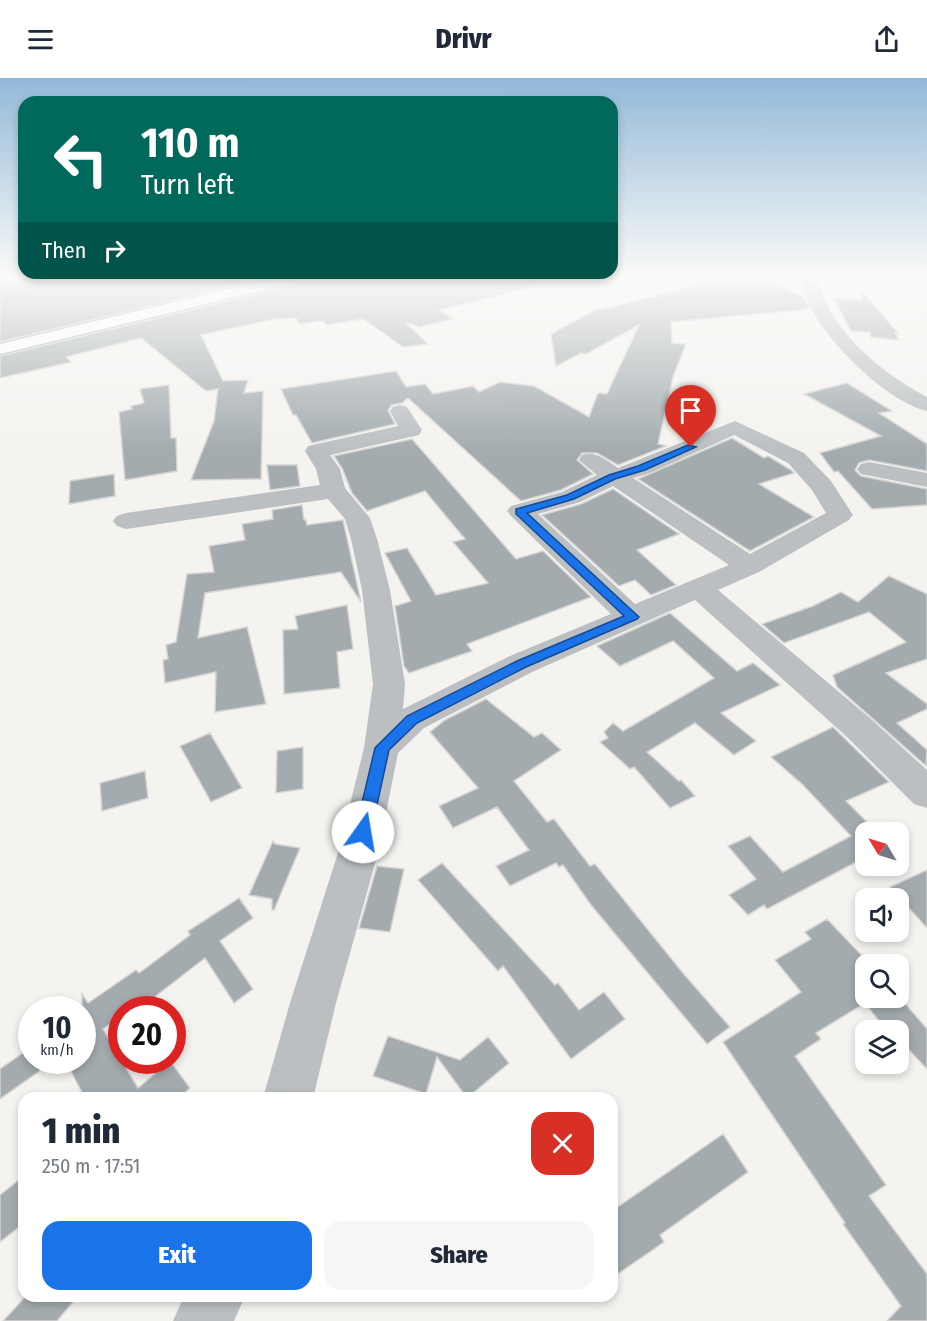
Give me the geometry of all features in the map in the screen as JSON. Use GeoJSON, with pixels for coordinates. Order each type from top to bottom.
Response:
{"type":"FeatureCollection","features":[{"type":"Feature","properties":{"kind":"main road"},"geometry":{"type":"LineString","coordinates":[[0,349],[54,336]]}},
{"type":"Feature","properties":{"kind":"lane"},"geometry":{"type":"LineString","coordinates":[[836,336],[861,360],[927,405]]}},
{"type":"Feature","properties":{"kind":"lane"},"geometry":{"type":"LineString","coordinates":[[290,1092],[313,1003],[358,853],[382,748],[388,684],[376,590],[357,518],[333,489],[327,469],[316,451],[411,430],[400,411]]}},
{"type":"Feature","properties":{"kind":"lane"},"geometry":{"type":"LineString","coordinates":[[382,748],[412,719],[521,664],[632,617],[749,566],[840,515],[822,486],[796,458],[735,428],[642,468],[612,477],[571,497],[520,512],[632,617]]}},
{"type":"Feature","properties":{"kind":"lane"},"geometry":{"type":"LineString","coordinates":[[590,460],[612,477],[749,566]]}},
{"type":"Feature","properties":{"kind":"lane"},"geometry":{"type":"LineString","coordinates":[[869,469],[927,480]]}},
{"type":"Feature","properties":{"kind":"lane"},"geometry":{"type":"LineString","coordinates":[[126,521],[317,495],[333,489]]}},
{"type":"Feature","properties":{"kind":"lane"},"geometry":{"type":"LineString","coordinates":[[699,588],[859,728],[927,793]]}},
{"type":"Feature","properties":{"kind":"lane"},"geometry":{"type":"LineString","coordinates":[[203,1321],[213,1302]]}},
{"type":"Feature","properties":{"kind":"building"},"geometry":{"type":"Polygon","coordinates":[[[0,336],[25,336],[0,342],[0,336]]]}},
{"type":"Feature","properties":{"kind":"building"},"geometry":{"type":"Polygon","coordinates":[[[82,336],[201,336],[223,381],[248,380],[244,393],[263,391],[261,479],[191,480],[214,421],[218,389],[206,391],[141,338],[66,357],[71,362],[0,378],[0,356],[82,336]]]}},
{"type":"Feature","properties":{"kind":"building"},"geometry":{"type":"Polygon","coordinates":[[[387,336],[420,336],[428,344],[403,347],[387,336]]]}},
{"type":"Feature","properties":{"kind":"building"},"geometry":{"type":"Polygon","coordinates":[[[551,336],[619,336],[586,354],[581,353],[556,366],[551,336]]]}},
{"type":"Feature","properties":{"kind":"building"},"geometry":{"type":"Polygon","coordinates":[[[634,336],[672,336],[672,343],[686,344],[673,377],[658,444],[666,446],[618,465],[597,453],[582,453],[577,460],[593,474],[561,490],[521,501],[408,398],[402,403],[392,405],[388,410],[395,424],[312,443],[296,415],[293,415],[281,389],[396,371],[406,387],[425,384],[433,394],[473,386],[479,392],[500,382],[534,386],[589,417],[598,393],[607,394],[634,336]]]}},
{"type":"Feature","properties":{"kind":"building"},"geometry":{"type":"Polygon","coordinates":[[[897,336],[899,340],[871,337],[897,336]]]}},
{"type":"Feature","properties":{"kind":"building"},"geometry":{"type":"Polygon","coordinates":[[[847,383],[892,411],[879,413],[927,444],[927,471],[869,460],[859,463],[855,470],[861,476],[927,489],[927,505],[872,509],[838,471],[834,472],[820,453],[881,436],[804,394],[847,383]]]}},
{"type":"Feature","properties":{"kind":"building"},"geometry":{"type":"Polygon","coordinates":[[[169,385],[171,438],[176,438],[177,471],[125,480],[119,412],[144,403],[140,389],[169,385]]]}},
{"type":"Feature","properties":{"kind":"building"},"geometry":{"type":"Polygon","coordinates":[[[732,438],[764,458],[768,456],[791,470],[794,473],[759,484],[814,517],[750,551],[638,479],[732,438]]]}},
{"type":"Feature","properties":{"kind":"building"},"geometry":{"type":"Polygon","coordinates":[[[412,439],[516,559],[543,551],[591,597],[467,644],[472,651],[409,673],[404,666],[395,606],[411,601],[385,553],[407,548],[436,595],[488,583],[453,542],[465,539],[425,491],[367,511],[352,493],[342,468],[334,456],[412,439]]]}},
{"type":"Feature","properties":{"kind":"building"},"geometry":{"type":"Polygon","coordinates":[[[267,465],[297,465],[300,486],[270,490],[267,465]]]}},
{"type":"Feature","properties":{"kind":"building"},"geometry":{"type":"Polygon","coordinates":[[[114,474],[115,496],[69,504],[70,481],[114,474]]]}},
{"type":"Feature","properties":{"kind":"building"},"geometry":{"type":"Polygon","coordinates":[[[613,489],[679,534],[637,550],[676,585],[651,595],[635,580],[619,586],[542,515],[581,504],[613,489]]]}},
{"type":"Feature","properties":{"kind":"building"},"geometry":{"type":"Polygon","coordinates":[[[302,505],[307,525],[343,520],[361,602],[341,572],[205,593],[198,638],[247,627],[266,704],[215,712],[216,672],[165,683],[163,660],[168,659],[166,645],[176,642],[187,574],[214,572],[209,546],[245,540],[242,524],[273,519],[272,510],[302,505]]]}},
{"type":"Feature","properties":{"kind":"building"},"geometry":{"type":"Polygon","coordinates":[[[889,576],[927,594],[927,659],[886,673],[927,704],[927,709],[897,723],[927,750],[926,766],[837,687],[833,675],[906,642],[869,612],[784,643],[762,624],[813,606],[841,592],[858,602],[889,576]]]}},
{"type":"Feature","properties":{"kind":"building"},"geometry":{"type":"Polygon","coordinates":[[[347,605],[353,649],[337,652],[340,688],[284,694],[283,630],[298,629],[295,616],[347,605]]]}},
{"type":"Feature","properties":{"kind":"building"},"geometry":{"type":"Polygon","coordinates":[[[670,613],[737,671],[753,663],[780,685],[721,713],[756,741],[734,755],[695,723],[647,752],[679,781],[681,780],[695,796],[670,808],[634,767],[630,769],[600,742],[608,738],[604,732],[613,723],[623,731],[714,678],[673,641],[620,666],[597,646],[670,613]]]}},
{"type":"Feature","properties":{"kind":"building"},"geometry":{"type":"Polygon","coordinates":[[[486,699],[534,737],[542,733],[561,750],[514,781],[547,822],[554,819],[590,866],[595,864],[682,972],[730,1027],[707,1044],[591,905],[563,865],[559,867],[556,863],[510,886],[496,866],[529,850],[497,807],[453,828],[439,806],[478,788],[430,732],[445,720],[486,699]]]}},
{"type":"Feature","properties":{"kind":"building"},"geometry":{"type":"Polygon","coordinates":[[[833,727],[889,782],[846,801],[866,821],[855,822],[855,863],[767,909],[764,905],[748,915],[729,895],[756,879],[728,846],[750,836],[783,872],[851,836],[803,785],[771,757],[833,727]]]}},
{"type":"Feature","properties":{"kind":"building"},"geometry":{"type":"Polygon","coordinates":[[[210,733],[242,788],[211,802],[180,746],[210,733]]]}},
{"type":"Feature","properties":{"kind":"building"},"geometry":{"type":"Polygon","coordinates":[[[303,747],[303,789],[276,793],[277,751],[303,747]]]}},
{"type":"Feature","properties":{"kind":"building"},"geometry":{"type":"Polygon","coordinates":[[[145,771],[148,798],[102,811],[100,783],[145,771]]]}},
{"type":"Feature","properties":{"kind":"building"},"geometry":{"type":"Polygon","coordinates":[[[273,841],[275,844],[300,848],[274,910],[272,910],[272,899],[249,895],[273,841]]]}},
{"type":"Feature","properties":{"kind":"building"},"geometry":{"type":"Polygon","coordinates":[[[442,863],[555,985],[558,983],[579,1010],[604,992],[625,1019],[571,1059],[503,966],[498,971],[418,880],[442,863]]]}},
{"type":"Feature","properties":{"kind":"building"},"geometry":{"type":"Polygon","coordinates":[[[377,866],[404,869],[390,932],[359,928],[377,866]]]}},
{"type":"Feature","properties":{"kind":"building"},"geometry":{"type":"Polygon","coordinates":[[[927,870],[927,928],[909,908],[909,888],[890,887],[927,870]]]}},
{"type":"Feature","properties":{"kind":"building"},"geometry":{"type":"Polygon","coordinates":[[[239,898],[253,918],[220,941],[253,989],[234,1003],[205,958],[156,996],[108,996],[108,1026],[103,1029],[108,1037],[108,1074],[130,1074],[138,1088],[155,1074],[180,1074],[190,1088],[186,1092],[82,1092],[72,1074],[96,1074],[96,998],[136,970],[139,973],[190,935],[188,931],[239,898]]]}},
{"type":"Feature","properties":{"kind":"building"},"geometry":{"type":"Polygon","coordinates":[[[827,919],[860,954],[855,954],[855,1008],[857,1008],[816,1033],[821,1039],[795,1056],[886,1185],[869,1196],[927,1274],[927,1321],[887,1321],[901,1306],[843,1224],[845,1223],[723,1042],[801,992],[775,960],[811,939],[805,932],[827,919]]]}},
{"type":"Feature","properties":{"kind":"building"},"geometry":{"type":"Polygon","coordinates":[[[869,1008],[909,1008],[927,1029],[927,1069],[909,1050],[909,1020],[878,1020],[869,1008]]]}},
{"type":"Feature","properties":{"kind":"building"},"geometry":{"type":"Polygon","coordinates":[[[388,1036],[460,1060],[488,1037],[509,1063],[474,1092],[463,1092],[437,1057],[427,1092],[420,1092],[373,1076],[388,1036]]]}},
{"type":"Feature","properties":{"kind":"building"},"geometry":{"type":"Polygon","coordinates":[[[18,1056],[18,1074],[35,1074],[0,1099],[0,1069],[18,1056]]]}},
{"type":"Feature","properties":{"kind":"building"},"geometry":{"type":"Polygon","coordinates":[[[723,1134],[748,1172],[660,1235],[664,1242],[618,1274],[618,1207],[723,1134]]]}},
{"type":"Feature","properties":{"kind":"building"},"geometry":{"type":"Polygon","coordinates":[[[18,1181],[18,1228],[0,1242],[0,1195],[18,1181]]]}},
{"type":"Feature","properties":{"kind":"building"},"geometry":{"type":"Polygon","coordinates":[[[20,1302],[73,1302],[57,1321],[3,1321],[20,1302]]]}},
{"type":"Feature","properties":{"kind":"route"},"geometry":{"type":"LineString","coordinates":[[363,832],[382,748],[412,719],[521,664],[632,617],[520,512],[571,497],[612,477],[642,468],[691,447]]}}]}
